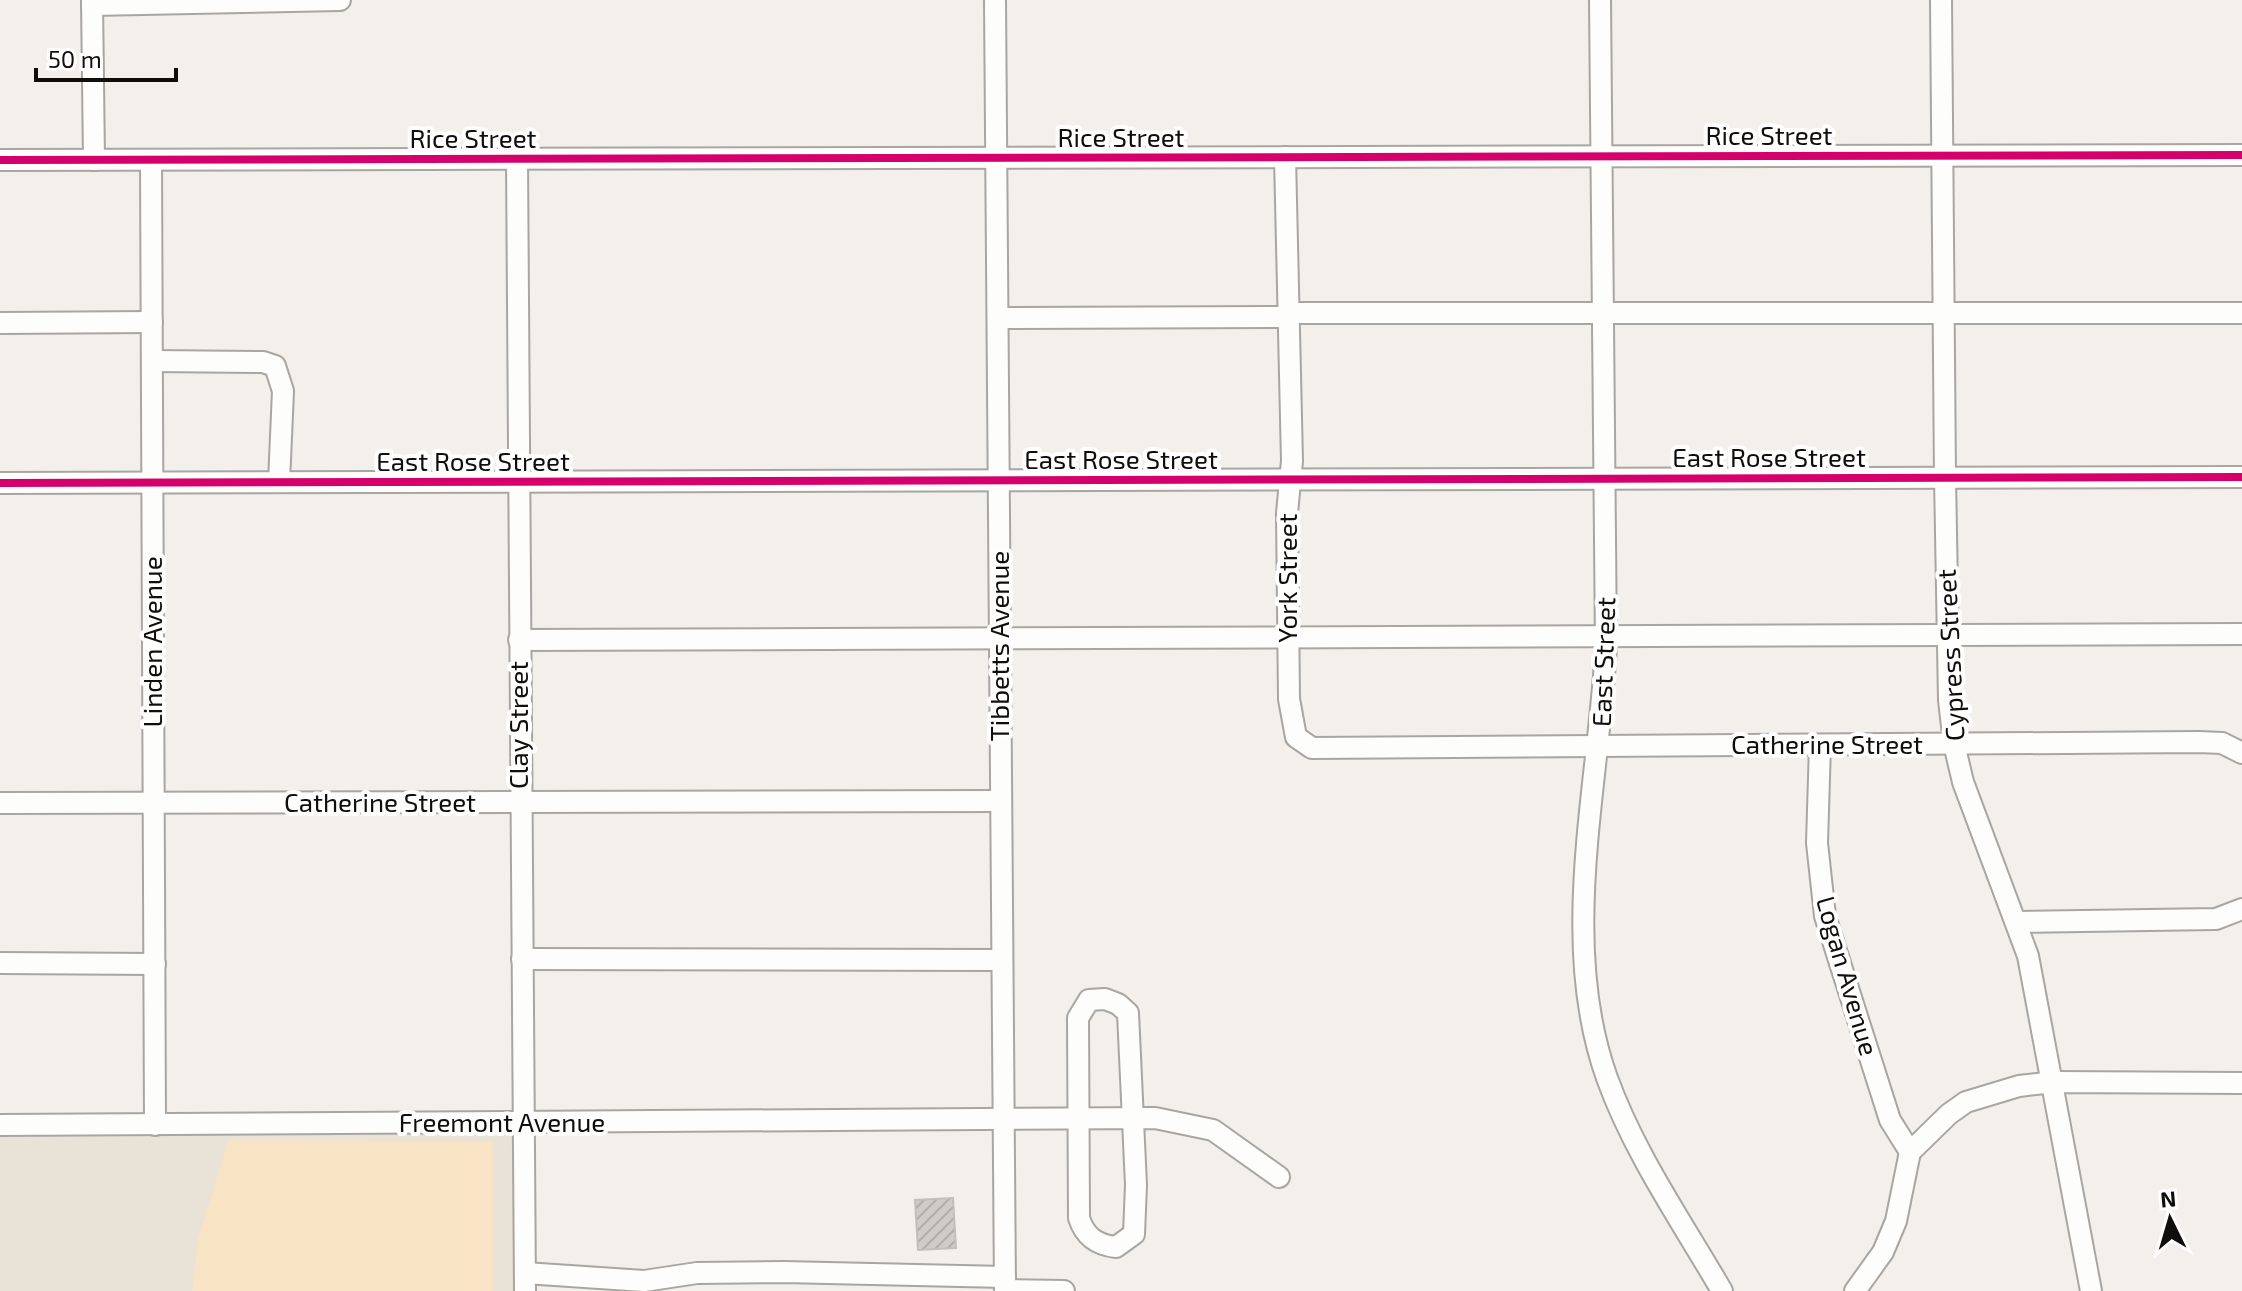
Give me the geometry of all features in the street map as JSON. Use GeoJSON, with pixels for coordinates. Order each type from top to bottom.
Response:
{"type":"FeatureCollection","features":[{"type":"Feature","properties":{"kind":"street"},"geometry":{"type":"LineString","coordinates":[[94,160],[92,2],[340,0]]}},
{"type":"Feature","properties":{"kind":"street","name":"Tibbetts Avenue"},"geometry":{"type":"LineString","coordinates":[[995,0],[1005,1286]]}},
{"type":"Feature","properties":{"kind":"street","name":"East Street"},"geometry":{"type":"LineString","coordinates":[[1600,0],[1607,478],[1606,637],[1600,746],[1585,883],[1586,989],[1596,1040],[1621,1111],[1722,1291]]}},
{"type":"Feature","properties":{"kind":"street","name":"Cypress Street"},"geometry":{"type":"LineString","coordinates":[[1941,0],[1945,477],[1954,744],[1963,782],[2028,956],[2091,1291]]}},
{"type":"Feature","properties":{"kind":"street","name":"Rice Street"},"geometry":{"type":"LineString","coordinates":[[0,160],[2242,155]]}},
{"type":"Feature","properties":{"kind":"street","name":"York Street"},"geometry":{"type":"LineString","coordinates":[[1285,157],[1289,315],[1288,638],[1293,730],[1303,744],[1312,748],[1409,747]]}},
{"type":"Feature","properties":{"kind":"street","name":"Clay Street"},"geometry":{"type":"LineString","coordinates":[[517,159],[525,1282]]}},
{"type":"Feature","properties":{"kind":"street","name":"Linden Avenue"},"geometry":{"type":"LineString","coordinates":[[151,160],[155,1125]]}},
{"type":"Feature","properties":{"kind":"street"},"geometry":{"type":"LineString","coordinates":[[998,318],[2242,313]]}},
{"type":"Feature","properties":{"kind":"street"},"geometry":{"type":"LineString","coordinates":[[0,323],[152,322]]}},
{"type":"Feature","properties":{"kind":"street"},"geometry":{"type":"LineString","coordinates":[[152,361],[263,362],[275,366],[283,391],[279,482]]}},
{"type":"Feature","properties":{"kind":"street","name":"East Rose Street"},"geometry":{"type":"LineString","coordinates":[[0,483],[2242,477]]}},
{"type":"Feature","properties":{"kind":"street"},"geometry":{"type":"LineString","coordinates":[[519,640],[1000,638],[1032,641],[1948,633],[2242,634]]}},
{"type":"Feature","properties":{"kind":"street","name":"Catherine Street"},"geometry":{"type":"LineString","coordinates":[[1409,747],[2199,742],[2222,743],[2242,753]]}},
{"type":"Feature","properties":{"kind":"street","name":"Logan Avenue"},"geometry":{"type":"LineString","coordinates":[[1820,745],[1817,843],[1825,916],[1890,1120],[1910,1152]]}},
{"type":"Feature","properties":{"kind":"street","name":"Catherine Street"},"geometry":{"type":"LineString","coordinates":[[0,803],[1000,801]]}},
{"type":"Feature","properties":{"kind":"street"},"geometry":{"type":"LineString","coordinates":[[2017,922],[2216,919],[2242,909]]}},
{"type":"Feature","properties":{"kind":"street"},"geometry":{"type":"LineString","coordinates":[[522,959],[1002,960]]}},
{"type":"Feature","properties":{"kind":"street"},"geometry":{"type":"LineString","coordinates":[[0,963],[155,964]]}},
{"type":"Feature","properties":{"kind":"street"},"geometry":{"type":"LineString","coordinates":[[1105,999],[1118,1004],[1128,1013],[1130,1117],[1137,1221],[1134,1234],[1116,1247],[1094,1241],[1082,1229],[1079,1218],[1078,1118],[1078,1018],[1089,1000],[1105,999]]}},
{"type":"Feature","properties":{"kind":"street"},"geometry":{"type":"LineString","coordinates":[[1855,1291],[1883,1252],[1896,1221],[1910,1152],[1966,1102],[2019,1086],[2054,1082],[2242,1083]]}},
{"type":"Feature","properties":{"kind":"street","name":"Freemont Avenue"},"geometry":{"type":"LineString","coordinates":[[0,1125],[1004,1121],[1130,1117],[1191,1123],[1213,1130],[1279,1177]]}},
{"type":"Feature","properties":{"kind":"street"},"geometry":{"type":"LineString","coordinates":[[525,1282],[644,1281],[697,1273],[740,1272],[1064,1291]]}},
{"type":"Feature","properties":{"kind":"shaded area"},"geometry":{"type":"Polygon","coordinates":[[[524,1123],[525,1291],[0,1291],[0,1126],[524,1123]]]}},
{"type":"Feature","properties":{"kind":"shaded area"},"geometry":{"type":"Polygon","coordinates":[[[229,1140],[493,1141],[493,1291],[192,1291],[198,1238],[229,1140]]]}},
{"type":"Feature","properties":{"kind":"building"},"geometry":{"type":"Polygon","coordinates":[[[953,1198],[956,1248],[918,1250],[915,1200],[953,1198]]]}},
{"type":"Feature","properties":{"kind":"cycle path"},"geometry":{"type":"LineString","coordinates":[[0,160],[2242,155]]}},
{"type":"Feature","properties":{"kind":"cycle path"},"geometry":{"type":"LineString","coordinates":[[0,483],[2242,477]]}}]}
